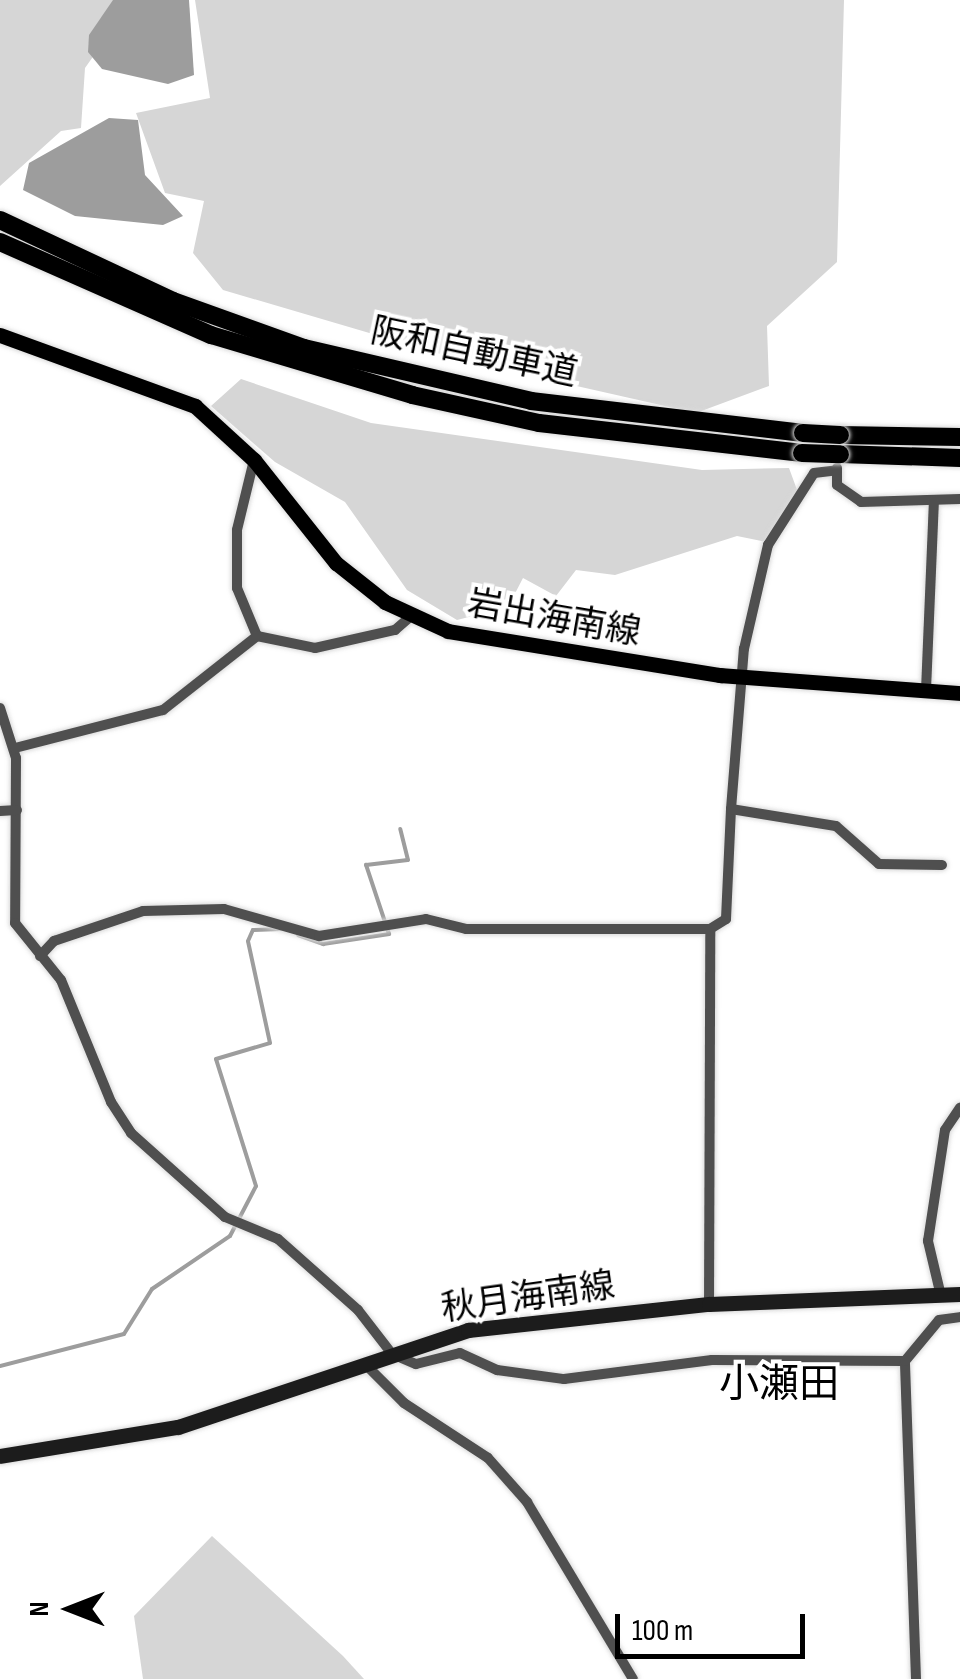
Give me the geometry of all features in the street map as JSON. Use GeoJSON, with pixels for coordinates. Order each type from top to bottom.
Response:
{"type":"FeatureCollection","features":[{"type":"Feature","properties":{"kind":"highway","name":"阪和自動車道"},"geometry":{"type":"LineString","coordinates":[[0,220],[173,302],[323,353],[569,408],[803,432],[839,426],[960,437]]}},
{"type":"Feature","properties":{"kind":"highway","name":"阪和自動車道"},"geometry":{"type":"LineString","coordinates":[[0,242],[210,334],[412,396],[539,424],[802,453],[839,462],[960,458]]}},
{"type":"Feature","properties":{"kind":"main road","name":"岩出海南線"},"geometry":{"type":"LineString","coordinates":[[0,334],[195,406],[254,460],[336,564],[411,616],[479,641],[741,676],[960,693]]}},
{"type":"Feature","properties":{"kind":"main road","name":"秋月海南線"},"geometry":{"type":"LineString","coordinates":[[0,1456],[178,1427],[468,1330],[710,1304],[960,1294]]}},
{"type":"Feature","properties":{"kind":"street"},"geometry":{"type":"LineString","coordinates":[[839,426],[836,485],[861,502],[960,499]]}},
{"type":"Feature","properties":{"kind":"street"},"geometry":{"type":"LineString","coordinates":[[254,460],[237,530],[237,588],[258,636]]}},
{"type":"Feature","properties":{"kind":"street"},"geometry":{"type":"LineString","coordinates":[[40,956],[54,942],[142,911],[224,909],[319,936],[426,920],[466,929],[710,929],[726,920],[741,676],[773,534],[814,472],[839,462]]}},
{"type":"Feature","properties":{"kind":"street"},"geometry":{"type":"LineString","coordinates":[[926,690],[934,500]]}},
{"type":"Feature","properties":{"kind":"street"},"geometry":{"type":"LineString","coordinates":[[15,748],[163,710],[258,636],[315,648],[395,630],[411,616]]}},
{"type":"Feature","properties":{"kind":"street"},"geometry":{"type":"LineString","coordinates":[[0,708],[15,748],[16,923],[61,980],[130,1133],[225,1217],[278,1239],[358,1310],[392,1354],[416,1364],[460,1353],[497,1370],[564,1379],[712,1360],[905,1361]]}},
{"type":"Feature","properties":{"kind":"street"},"geometry":{"type":"LineString","coordinates":[[731,809],[836,826],[879,864],[942,865]]}},
{"type":"Feature","properties":{"kind":"street"},"geometry":{"type":"LineString","coordinates":[[0,811],[17,810]]}},
{"type":"Feature","properties":{"kind":"street"},"geometry":{"type":"LineString","coordinates":[[710,929],[710,1304]]}},
{"type":"Feature","properties":{"kind":"street"},"geometry":{"type":"LineString","coordinates":[[940,1296],[928,1240],[945,1130],[960,1108]]}},
{"type":"Feature","properties":{"kind":"street"},"geometry":{"type":"LineString","coordinates":[[916,1679],[905,1361],[939,1320],[960,1317]]}},
{"type":"Feature","properties":{"kind":"street"},"geometry":{"type":"LineString","coordinates":[[365,1364],[488,1458],[527,1502],[633,1679]]}},
{"type":"Feature","properties":{"kind":"shaded area"},"geometry":{"type":"Polygon","coordinates":[[[0,0],[133,0],[85,68],[81,128],[61,131],[0,186],[0,0]]]}},
{"type":"Feature","properties":{"kind":"shaded area"},"geometry":{"type":"Polygon","coordinates":[[[113,0],[189,0],[194,75],[168,84],[102,69],[88,52],[89,35],[113,0]]]}},
{"type":"Feature","properties":{"kind":"shaded area"},"geometry":{"type":"Polygon","coordinates":[[[195,0],[844,0],[837,262],[767,326],[769,386],[696,413],[461,360],[223,290],[193,253],[204,201],[165,193],[136,113],[210,98],[195,0]]]}},
{"type":"Feature","properties":{"kind":"shaded area"},"geometry":{"type":"Polygon","coordinates":[[[109,118],[138,120],[145,175],[183,216],[163,225],[75,216],[23,190],[29,163],[109,118]]]}},
{"type":"Feature","properties":{"kind":"shaded area"},"geometry":{"type":"Polygon","coordinates":[[[241,379],[371,423],[702,470],[789,468],[800,498],[772,543],[737,536],[615,575],[576,570],[556,596],[523,578],[508,607],[457,620],[407,590],[345,502],[275,462],[211,406],[241,379]]]}},
{"type":"Feature","properties":{"kind":"shaded area"},"geometry":{"type":"Polygon","coordinates":[[[212,1536],[364,1679],[143,1679],[134,1616],[212,1536]]]}},
{"type":"Feature","properties":{"kind":"waterway"},"geometry":{"type":"LineString","coordinates":[[298,935],[323,944],[389,934],[366,865],[408,860],[400,829]]}},
{"type":"Feature","properties":{"kind":"waterway"},"geometry":{"type":"LineString","coordinates":[[0,1366],[124,1334],[152,1289],[230,1236],[256,1186],[216,1059],[270,1043],[248,941],[253,930],[280,929]]}},
{"type":"Feature","properties":{"kind":"district","name":"小瀬田"},"geometry":{"type":"Point","coordinates":[779,1385]}}]}
